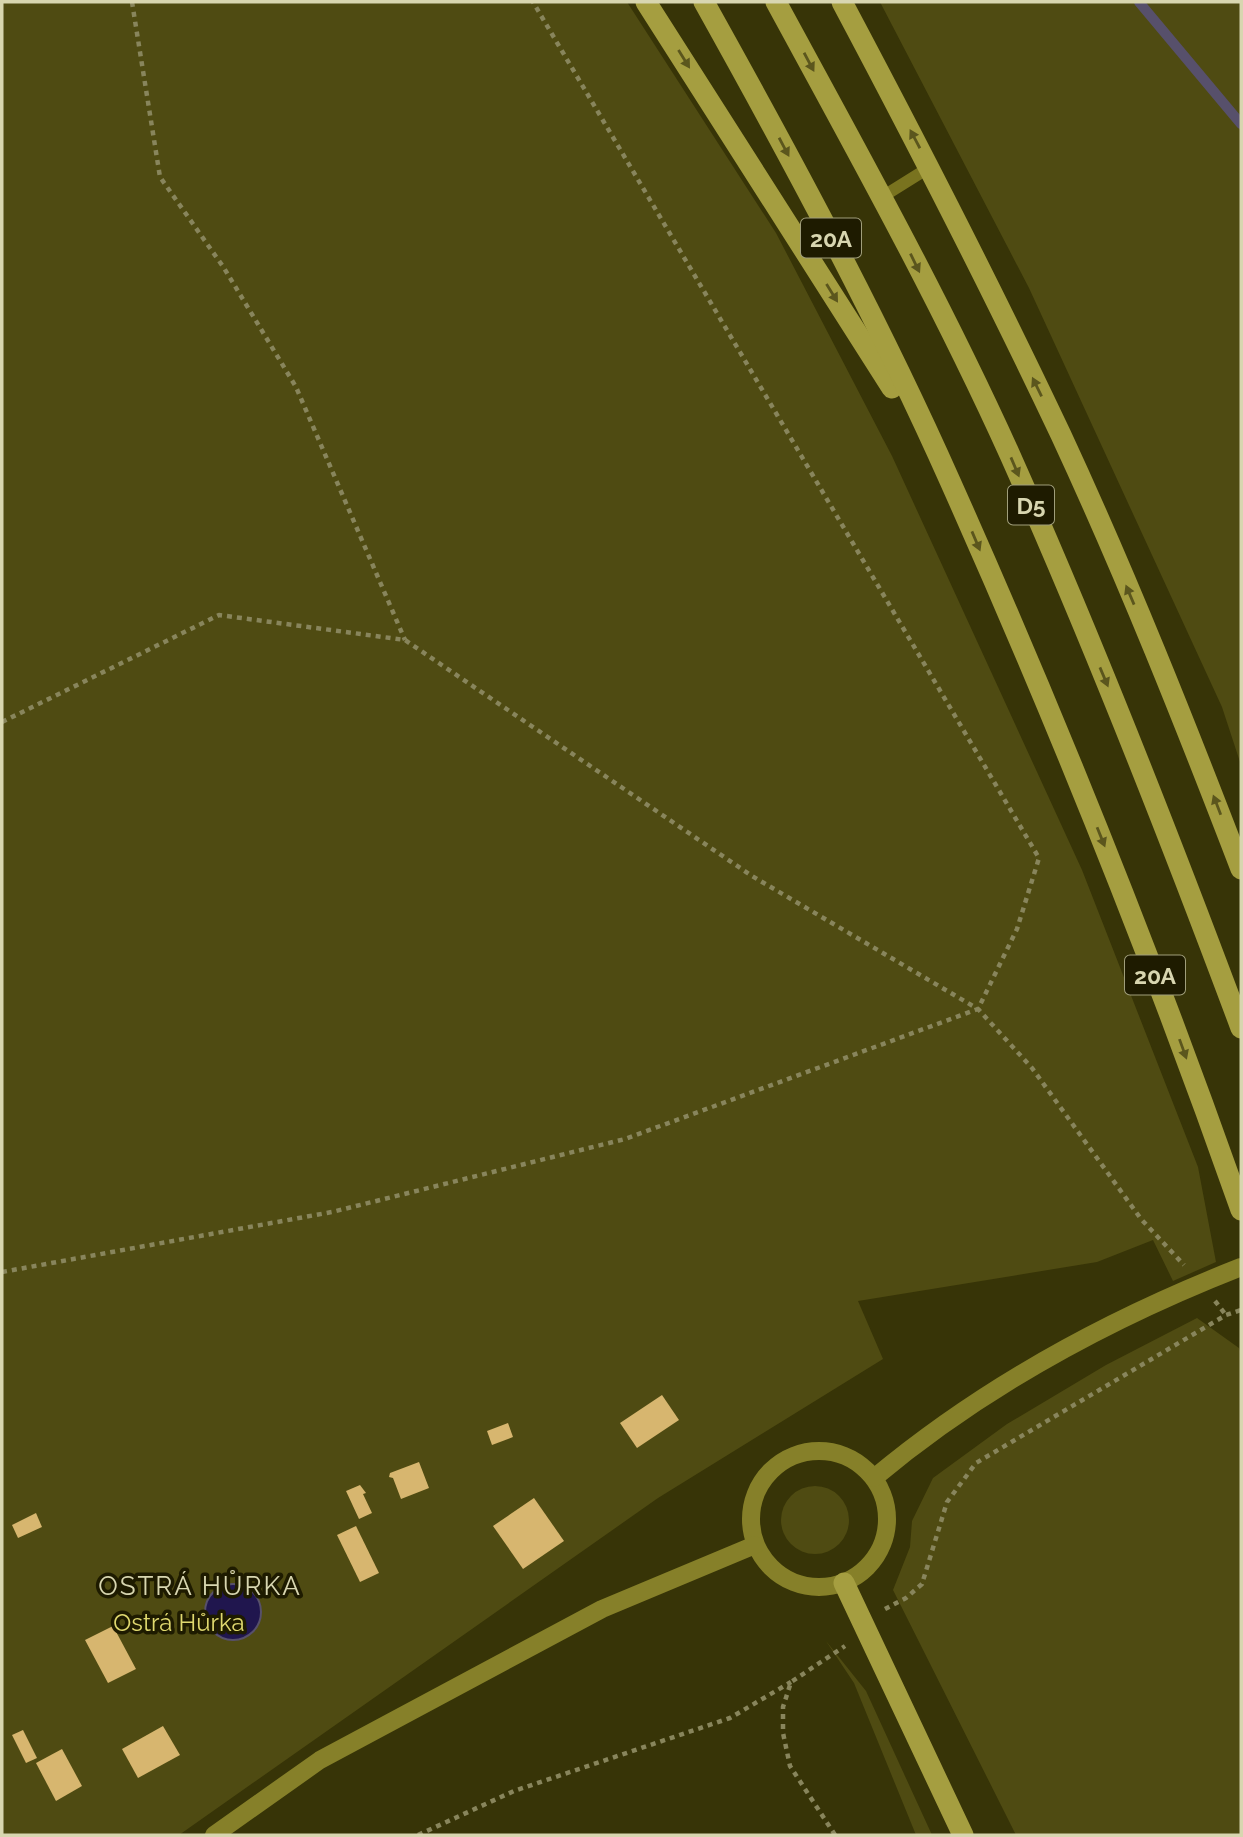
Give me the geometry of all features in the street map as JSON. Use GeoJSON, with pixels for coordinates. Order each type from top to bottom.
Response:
{"type":"FeatureCollection","features":[{"type":"Feature","properties":{"kind":"highway"},"geometry":{"type":"LineString","coordinates":[[646,2],[949,479]]}},
{"type":"Feature","properties":{"kind":"highway","name":"20A"},"geometry":{"type":"LineString","coordinates":[[704,2],[820,215],[949,479],[1080,786],[1169,1011],[1241,1210]]}},
{"type":"Feature","properties":{"kind":"highway","name":"D5"},"geometry":{"type":"LineString","coordinates":[[776,2],[882,197],[1009,454],[1135,751],[1241,1028]]}},
{"type":"Feature","properties":{"kind":"highway","name":"D5"},"geometry":{"type":"LineString","coordinates":[[842,2],[930,167],[1062,437],[1185,723],[1241,869]]}},
{"type":"Feature","properties":{"kind":"highway"},"geometry":{"type":"LineString","coordinates":[[844,1583],[963,1835]]}},
{"type":"Feature","properties":{"kind":"main road"},"geometry":{"type":"LineString","coordinates":[[874,1478],[958,1412],[1027,1369],[1114,1322],[1241,1267]]}},
{"type":"Feature","properties":{"kind":"main road"},"geometry":{"type":"LineString","coordinates":[[816,1450],[838,1453],[858,1462],[874,1478],[884,1496],[888,1517],[885,1538],[876,1557],[862,1573],[844,1583],[823,1588],[801,1586],[773,1570],[755,1545],[750,1523],[752,1502],[768,1474],[795,1455],[816,1450]]}},
{"type":"Feature","properties":{"kind":"main road"},"geometry":{"type":"LineString","coordinates":[[214,1835],[320,1760],[602,1609],[755,1545]]}},
{"type":"Feature","properties":{"kind":"lane"},"geometry":{"type":"LineString","coordinates":[[882,197],[930,167]]}},
{"type":"Feature","properties":{"kind":"path"},"geometry":{"type":"LineString","coordinates":[[132,2],[160,177],[224,268],[296,387],[405,640]]}},
{"type":"Feature","properties":{"kind":"path"},"geometry":{"type":"LineString","coordinates":[[2,1272],[332,1212],[625,1139],[978,1009],[1017,929],[1039,858],[533,2]]}},
{"type":"Feature","properties":{"kind":"path"},"geometry":{"type":"LineString","coordinates":[[2,722],[219,615],[405,640],[752,876],[978,1009],[1032,1068],[1141,1219],[1201,1283]]}},
{"type":"Feature","properties":{"kind":"path"},"geometry":{"type":"LineString","coordinates":[[418,1835],[514,1791],[730,1718],[791,1682],[922,1584],[947,1502],[975,1463],[1226,1315],[1241,1310]]}},
{"type":"Feature","properties":{"kind":"path"},"geometry":{"type":"LineString","coordinates":[[864,1626],[890,1606]]}},
{"type":"Feature","properties":{"kind":"path"},"geometry":{"type":"LineString","coordinates":[[791,1682],[783,1707],[783,1733],[790,1766],[835,1835]]}},
{"type":"Feature","properties":{"kind":"green space","name":"Ostrá Hůrka"},"geometry":{"type":"Polygon","coordinates":[[[2,2],[627,2],[776,233],[892,456],[1082,870],[1198,1167],[1216,1262],[1173,1281],[1153,1240],[1097,1262],[858,1301],[883,1359],[658,1498],[179,1835],[2,1835],[2,2]]]}},
{"type":"Feature","properties":{"kind":"green space"},"geometry":{"type":"Polygon","coordinates":[[[880,2],[1241,2],[1241,765],[1222,707],[1029,288],[880,2]]]}},
{"type":"Feature","properties":{"kind":"green space"},"geometry":{"type":"Polygon","coordinates":[[[1197,1318],[1239,1348],[1241,1354],[1241,1835],[1016,1835],[893,1590],[910,1547],[912,1521],[933,1478],[1007,1424],[1106,1365],[1197,1318]]]}},
{"type":"Feature","properties":{"kind":"green space"},"geometry":{"type":"Polygon","coordinates":[[[808,1486],[822,1486],[834,1491],[844,1501],[849,1520],[844,1539],[834,1549],[822,1554],[808,1554],[796,1549],[786,1539],[781,1527],[781,1513],[786,1501],[796,1491],[808,1486]]]}},
{"type":"Feature","properties":{"kind":"green space"},"geometry":{"type":"Polygon","coordinates":[[[826,1641],[866,1691],[932,1835],[916,1835],[854,1683],[826,1641]]]}},
{"type":"Feature","properties":{"kind":"shaded area"},"geometry":{"type":"Polygon","coordinates":[[[233,1584],[248,1589],[256,1597],[261,1612],[256,1627],[248,1635],[233,1640],[218,1635],[210,1627],[205,1612],[210,1597],[218,1589],[233,1584]]]}},
{"type":"Feature","properties":{"kind":"building"},"geometry":{"type":"Polygon","coordinates":[[[662,1395],[679,1420],[637,1448],[620,1423],[662,1395]]]}},
{"type":"Feature","properties":{"kind":"building"},"geometry":{"type":"Polygon","coordinates":[[[508,1423],[513,1437],[492,1445],[487,1431],[508,1423]]]}},
{"type":"Feature","properties":{"kind":"building"},"geometry":{"type":"Polygon","coordinates":[[[419,1462],[429,1488],[401,1499],[393,1478],[389,1477],[390,1473],[419,1462]]]}},
{"type":"Feature","properties":{"kind":"building"},"geometry":{"type":"Polygon","coordinates":[[[360,1485],[366,1493],[363,1494],[372,1513],[359,1519],[346,1491],[360,1485]]]}},
{"type":"Feature","properties":{"kind":"building"},"geometry":{"type":"Polygon","coordinates":[[[534,1498],[564,1541],[523,1569],[493,1526],[534,1498]]]}},
{"type":"Feature","properties":{"kind":"building"},"geometry":{"type":"Polygon","coordinates":[[[36,1513],[42,1527],[18,1538],[12,1525],[36,1513]]]}},
{"type":"Feature","properties":{"kind":"building"},"geometry":{"type":"Polygon","coordinates":[[[356,1526],[379,1573],[360,1582],[337,1535],[356,1526]]]}},
{"type":"Feature","properties":{"kind":"building"},"geometry":{"type":"Polygon","coordinates":[[[113,1626],[136,1669],[108,1683],[85,1640],[113,1626]]]}},
{"type":"Feature","properties":{"kind":"building"},"geometry":{"type":"Polygon","coordinates":[[[163,1726],[180,1755],[138,1778],[122,1749],[163,1726]]]}},
{"type":"Feature","properties":{"kind":"building"},"geometry":{"type":"Polygon","coordinates":[[[23,1730],[37,1758],[26,1763],[12,1735],[23,1730]]]}},
{"type":"Feature","properties":{"kind":"building"},"geometry":{"type":"Polygon","coordinates":[[[62,1749],[82,1786],[56,1801],[36,1763],[62,1749]]]}},
{"type":"Feature","properties":{"kind":"waterway"},"geometry":{"type":"LineString","coordinates":[[1139,2],[1241,124]]}},
{"type":"Feature","properties":{"kind":"district","name":"OSTRÁ HŮRKA"},"geometry":{"type":"Point","coordinates":[200,1586]}}]}
